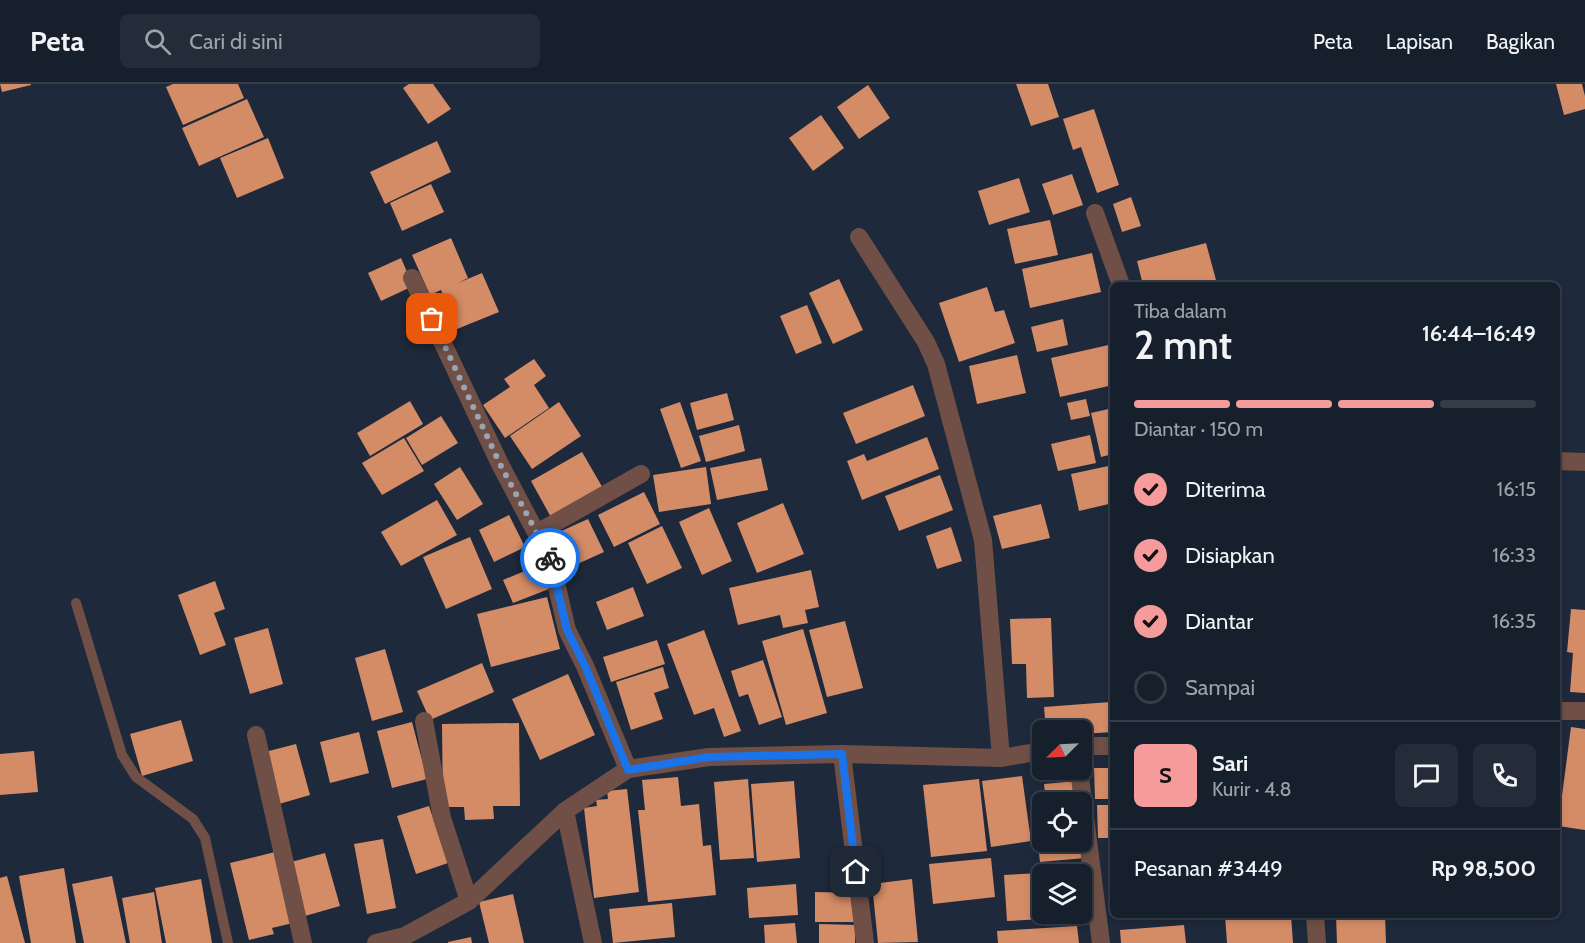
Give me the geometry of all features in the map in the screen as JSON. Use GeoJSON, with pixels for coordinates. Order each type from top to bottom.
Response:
{"type":"FeatureCollection","features":[{"type":"Feature","properties":{"kind":"street"},"geometry":{"type":"LineString","coordinates":[[1095,213],[1120,282]]}},
{"type":"Feature","properties":{"kind":"street"},"geometry":{"type":"LineString","coordinates":[[859,237],[926,342],[936,364],[983,540],[1001,758]]}},
{"type":"Feature","properties":{"kind":"street"},"geometry":{"type":"LineString","coordinates":[[412,278],[500,464],[552,561],[567,630],[585,666],[628,770]]}},
{"type":"Feature","properties":{"kind":"street"},"geometry":{"type":"LineString","coordinates":[[1560,461],[1585,462]]}},
{"type":"Feature","properties":{"kind":"street"},"geometry":{"type":"LineString","coordinates":[[537,533],[641,474]]}},
{"type":"Feature","properties":{"kind":"street"},"geometry":{"type":"LineString","coordinates":[[1560,711],[1585,711]]}},
{"type":"Feature","properties":{"kind":"street"},"geometry":{"type":"LineString","coordinates":[[424,721],[442,818],[469,901]]}},
{"type":"Feature","properties":{"kind":"street"},"geometry":{"type":"LineString","coordinates":[[256,735],[303,943]]}},
{"type":"Feature","properties":{"kind":"street"},"geometry":{"type":"LineString","coordinates":[[1092,746],[1110,746]]}},
{"type":"Feature","properties":{"kind":"street"},"geometry":{"type":"LineString","coordinates":[[376,943],[405,936],[469,901],[565,811],[628,770],[709,757],[842,754],[1001,758],[1032,753]]}},
{"type":"Feature","properties":{"kind":"street"},"geometry":{"type":"LineString","coordinates":[[842,754],[865,943]]}},
{"type":"Feature","properties":{"kind":"street"},"geometry":{"type":"LineString","coordinates":[[1080,780],[1101,943]]}},
{"type":"Feature","properties":{"kind":"street"},"geometry":{"type":"LineString","coordinates":[[565,811],[594,943]]}},
{"type":"Feature","properties":{"kind":"street"},"geometry":{"type":"LineString","coordinates":[[1315,918],[1317,943]]}},
{"type":"Feature","properties":{"kind":"lane"},"geometry":{"type":"LineString","coordinates":[[76,603],[122,755],[136,777],[193,819],[205,838],[228,943]]}},
{"type":"Feature","properties":{"kind":"building"},"geometry":{"type":"Polygon","coordinates":[[[0,84],[31,84],[31,85],[2,92],[0,84]]]}},
{"type":"Feature","properties":{"kind":"building"},"geometry":{"type":"Polygon","coordinates":[[[173,84],[238,84],[244,98],[183,125],[166,87],[173,84]]]}},
{"type":"Feature","properties":{"kind":"building"},"geometry":{"type":"Polygon","coordinates":[[[409,84],[433,84],[451,109],[428,124],[403,88],[409,84]]]}},
{"type":"Feature","properties":{"kind":"building"},"geometry":{"type":"Polygon","coordinates":[[[1016,84],[1048,84],[1059,117],[1031,126],[1016,84]]]}},
{"type":"Feature","properties":{"kind":"building"},"geometry":{"type":"Polygon","coordinates":[[[1556,84],[1582,84],[1585,109],[1564,115],[1556,84]]]}},
{"type":"Feature","properties":{"kind":"building"},"geometry":{"type":"Polygon","coordinates":[[[868,85],[890,118],[859,139],[837,107],[868,85]]]}},
{"type":"Feature","properties":{"kind":"building"},"geometry":{"type":"Polygon","coordinates":[[[247,99],[264,137],[199,166],[182,128],[247,99]]]}},
{"type":"Feature","properties":{"kind":"building"},"geometry":{"type":"Polygon","coordinates":[[[1094,109],[1119,185],[1097,193],[1081,147],[1073,150],[1063,119],[1094,109]]]}},
{"type":"Feature","properties":{"kind":"building"},"geometry":{"type":"Polygon","coordinates":[[[821,115],[844,148],[813,171],[789,138],[821,115]]]}},
{"type":"Feature","properties":{"kind":"building"},"geometry":{"type":"Polygon","coordinates":[[[268,138],[284,178],[237,198],[220,158],[268,138]]]}},
{"type":"Feature","properties":{"kind":"building"},"geometry":{"type":"Polygon","coordinates":[[[437,141],[451,172],[385,204],[370,172],[437,141]]]}},
{"type":"Feature","properties":{"kind":"building"},"geometry":{"type":"Polygon","coordinates":[[[1072,174],[1083,205],[1053,215],[1042,184],[1072,174]]]}},
{"type":"Feature","properties":{"kind":"building"},"geometry":{"type":"Polygon","coordinates":[[[1019,178],[1030,212],[989,225],[978,191],[1019,178]]]}},
{"type":"Feature","properties":{"kind":"building"},"geometry":{"type":"Polygon","coordinates":[[[431,184],[444,212],[402,231],[390,203],[431,184]]]}},
{"type":"Feature","properties":{"kind":"building"},"geometry":{"type":"Polygon","coordinates":[[[1131,197],[1141,226],[1122,232],[1113,204],[1131,197]]]}},
{"type":"Feature","properties":{"kind":"building"},"geometry":{"type":"Polygon","coordinates":[[[1050,220],[1058,255],[1015,264],[1007,229],[1050,220]]]}},
{"type":"Feature","properties":{"kind":"building"},"geometry":{"type":"Polygon","coordinates":[[[451,238],[468,278],[458,283],[482,273],[499,312],[457,329],[441,290],[430,295],[412,255],[451,238]]]}},
{"type":"Feature","properties":{"kind":"building"},"geometry":{"type":"Polygon","coordinates":[[[1206,243],[1216,280],[1142,282],[1137,261],[1206,243]]]}},
{"type":"Feature","properties":{"kind":"building"},"geometry":{"type":"Polygon","coordinates":[[[1092,253],[1101,292],[1030,308],[1022,269],[1092,253]]]}},
{"type":"Feature","properties":{"kind":"building"},"geometry":{"type":"Polygon","coordinates":[[[401,258],[413,286],[381,301],[368,273],[401,258]]]}},
{"type":"Feature","properties":{"kind":"building"},"geometry":{"type":"Polygon","coordinates":[[[839,279],[863,330],[833,344],[809,293],[839,279]]]}},
{"type":"Feature","properties":{"kind":"building"},"geometry":{"type":"Polygon","coordinates":[[[987,287],[995,312],[1004,310],[1015,343],[959,362],[939,303],[987,287]]]}},
{"type":"Feature","properties":{"kind":"building"},"geometry":{"type":"Polygon","coordinates":[[[807,305],[822,343],[796,354],[780,316],[807,305]]]}},
{"type":"Feature","properties":{"kind":"building"},"geometry":{"type":"Polygon","coordinates":[[[1063,319],[1068,345],[1037,352],[1031,327],[1063,319]]]}},
{"type":"Feature","properties":{"kind":"building"},"geometry":{"type":"Polygon","coordinates":[[[1110,345],[1110,386],[1060,397],[1051,358],[1110,345]]]}},
{"type":"Feature","properties":{"kind":"building"},"geometry":{"type":"Polygon","coordinates":[[[1017,355],[1026,393],[977,404],[969,366],[1017,355]]]}},
{"type":"Feature","properties":{"kind":"building"},"geometry":{"type":"Polygon","coordinates":[[[534,359],[546,376],[534,385],[549,408],[505,438],[483,405],[510,387],[504,379],[534,359]]]}},
{"type":"Feature","properties":{"kind":"building"},"geometry":{"type":"Polygon","coordinates":[[[913,385],[925,416],[856,444],[843,413],[913,385]]]}},
{"type":"Feature","properties":{"kind":"building"},"geometry":{"type":"Polygon","coordinates":[[[727,393],[734,420],[697,430],[690,403],[727,393]]]}},
{"type":"Feature","properties":{"kind":"building"},"geometry":{"type":"Polygon","coordinates":[[[1086,399],[1090,416],[1071,420],[1067,403],[1086,399]]]}},
{"type":"Feature","properties":{"kind":"building"},"geometry":{"type":"Polygon","coordinates":[[[410,401],[423,424],[370,456],[357,433],[410,401]]]}},
{"type":"Feature","properties":{"kind":"building"},"geometry":{"type":"Polygon","coordinates":[[[559,402],[581,436],[532,469],[510,436],[559,402]]]}},
{"type":"Feature","properties":{"kind":"building"},"geometry":{"type":"Polygon","coordinates":[[[680,402],[701,461],[681,468],[660,409],[680,402]]]}},
{"type":"Feature","properties":{"kind":"building"},"geometry":{"type":"Polygon","coordinates":[[[1110,409],[1110,455],[1101,457],[1091,413],[1110,409]]]}},
{"type":"Feature","properties":{"kind":"building"},"geometry":{"type":"Polygon","coordinates":[[[441,416],[458,443],[422,465],[406,438],[441,416]]]}},
{"type":"Feature","properties":{"kind":"building"},"geometry":{"type":"Polygon","coordinates":[[[739,425],[745,451],[706,462],[699,436],[739,425]]]}},
{"type":"Feature","properties":{"kind":"building"},"geometry":{"type":"Polygon","coordinates":[[[1090,435],[1096,463],[1058,471],[1051,444],[1090,435]]]}},
{"type":"Feature","properties":{"kind":"building"},"geometry":{"type":"Polygon","coordinates":[[[927,437],[939,469],[862,500],[847,461],[864,454],[867,461],[927,437]]]}},
{"type":"Feature","properties":{"kind":"building"},"geometry":{"type":"Polygon","coordinates":[[[404,438],[424,471],[382,495],[362,463],[404,438]]]}},
{"type":"Feature","properties":{"kind":"building"},"geometry":{"type":"Polygon","coordinates":[[[582,452],[604,490],[552,519],[531,481],[582,452]]]}},
{"type":"Feature","properties":{"kind":"building"},"geometry":{"type":"Polygon","coordinates":[[[761,458],[768,490],[717,500],[710,468],[761,458]]]}},
{"type":"Feature","properties":{"kind":"building"},"geometry":{"type":"Polygon","coordinates":[[[1110,466],[1110,504],[1079,511],[1071,474],[1110,466]]]}},
{"type":"Feature","properties":{"kind":"building"},"geometry":{"type":"Polygon","coordinates":[[[460,467],[483,504],[457,520],[434,484],[460,467]]]}},
{"type":"Feature","properties":{"kind":"building"},"geometry":{"type":"Polygon","coordinates":[[[706,467],[711,504],[659,512],[653,475],[706,467]]]}},
{"type":"Feature","properties":{"kind":"building"},"geometry":{"type":"Polygon","coordinates":[[[940,475],[953,510],[899,531],[885,496],[940,475]]]}},
{"type":"Feature","properties":{"kind":"building"},"geometry":{"type":"Polygon","coordinates":[[[644,492],[660,524],[614,547],[598,515],[644,492]]]}},
{"type":"Feature","properties":{"kind":"building"},"geometry":{"type":"Polygon","coordinates":[[[437,500],[457,535],[401,566],[381,532],[437,500]]]}},
{"type":"Feature","properties":{"kind":"building"},"geometry":{"type":"Polygon","coordinates":[[[783,503],[804,554],[757,573],[737,523],[783,503]]]}},
{"type":"Feature","properties":{"kind":"building"},"geometry":{"type":"Polygon","coordinates":[[[1041,504],[1050,538],[1002,549],[993,516],[1041,504]]]}},
{"type":"Feature","properties":{"kind":"building"},"geometry":{"type":"Polygon","coordinates":[[[709,508],[732,561],[702,575],[679,522],[709,508]]]}},
{"type":"Feature","properties":{"kind":"building"},"geometry":{"type":"Polygon","coordinates":[[[509,515],[525,547],[494,562],[479,530],[509,515]]]}},
{"type":"Feature","properties":{"kind":"building"},"geometry":{"type":"Polygon","coordinates":[[[588,519],[604,552],[573,566],[557,533],[588,519]]]}},
{"type":"Feature","properties":{"kind":"building"},"geometry":{"type":"Polygon","coordinates":[[[662,526],[682,568],[647,584],[628,543],[662,526]]]}},
{"type":"Feature","properties":{"kind":"building"},"geometry":{"type":"Polygon","coordinates":[[[951,527],[962,561],[937,569],[926,536],[951,527]]]}},
{"type":"Feature","properties":{"kind":"building"},"geometry":{"type":"Polygon","coordinates":[[[470,537],[492,589],[446,609],[423,557],[470,537]]]}},
{"type":"Feature","properties":{"kind":"building"},"geometry":{"type":"Polygon","coordinates":[[[539,565],[549,589],[513,603],[503,580],[539,565]]]}},
{"type":"Feature","properties":{"kind":"building"},"geometry":{"type":"Polygon","coordinates":[[[811,570],[819,607],[805,610],[808,623],[783,628],[780,615],[738,625],[729,588],[811,570]]]}},
{"type":"Feature","properties":{"kind":"building"},"geometry":{"type":"Polygon","coordinates":[[[215,581],[225,609],[214,613],[226,645],[200,655],[178,595],[215,581]]]}},
{"type":"Feature","properties":{"kind":"building"},"geometry":{"type":"Polygon","coordinates":[[[633,587],[644,616],[607,630],[596,602],[633,587]]]}},
{"type":"Feature","properties":{"kind":"building"},"geometry":{"type":"Polygon","coordinates":[[[547,597],[560,649],[491,667],[477,614],[547,597]]]}},
{"type":"Feature","properties":{"kind":"building"},"geometry":{"type":"Polygon","coordinates":[[[1571,609],[1585,610],[1585,693],[1570,692],[1573,653],[1567,652],[1571,609]]]}},
{"type":"Feature","properties":{"kind":"building"},"geometry":{"type":"Polygon","coordinates":[[[1051,618],[1054,697],[1027,698],[1026,664],[1012,664],[1010,619],[1051,618]]]}},
{"type":"Feature","properties":{"kind":"building"},"geometry":{"type":"Polygon","coordinates":[[[845,621],[863,688],[827,697],[809,630],[845,621]]]}},
{"type":"Feature","properties":{"kind":"building"},"geometry":{"type":"Polygon","coordinates":[[[268,628],[283,684],[250,694],[234,638],[268,628]]]}},
{"type":"Feature","properties":{"kind":"building"},"geometry":{"type":"Polygon","coordinates":[[[803,629],[827,713],[786,725],[762,641],[803,629]]]}},
{"type":"Feature","properties":{"kind":"building"},"geometry":{"type":"Polygon","coordinates":[[[704,630],[741,731],[724,737],[714,708],[694,715],[667,644],[704,630]]]}},
{"type":"Feature","properties":{"kind":"building"},"geometry":{"type":"Polygon","coordinates":[[[657,640],[665,664],[611,682],[603,657],[657,640]]]}},
{"type":"Feature","properties":{"kind":"building"},"geometry":{"type":"Polygon","coordinates":[[[385,649],[403,712],[372,721],[355,658],[385,649]]]}},
{"type":"Feature","properties":{"kind":"building"},"geometry":{"type":"Polygon","coordinates":[[[763,660],[782,717],[759,725],[748,694],[739,697],[731,671],[763,660]]]}},
{"type":"Feature","properties":{"kind":"building"},"geometry":{"type":"Polygon","coordinates":[[[482,663],[494,692],[430,720],[417,691],[482,663]]]}},
{"type":"Feature","properties":{"kind":"building"},"geometry":{"type":"Polygon","coordinates":[[[663,667],[669,688],[654,693],[663,719],[631,730],[616,682],[663,667]]]}},
{"type":"Feature","properties":{"kind":"building"},"geometry":{"type":"Polygon","coordinates":[[[568,674],[595,735],[540,760],[512,699],[568,674]]]}},
{"type":"Feature","properties":{"kind":"building"},"geometry":{"type":"Polygon","coordinates":[[[1110,702],[1110,732],[1092,733],[1092,720],[1045,720],[1044,707],[1110,702]]]}},
{"type":"Feature","properties":{"kind":"building"},"geometry":{"type":"Polygon","coordinates":[[[181,720],[193,761],[142,776],[130,734],[181,720]]]}},
{"type":"Feature","properties":{"kind":"building"},"geometry":{"type":"Polygon","coordinates":[[[412,722],[427,779],[392,788],[377,731],[412,722]]]}},
{"type":"Feature","properties":{"kind":"building"},"geometry":{"type":"Polygon","coordinates":[[[519,723],[520,806],[493,806],[494,819],[465,820],[464,807],[443,807],[442,724],[519,723]]]}},
{"type":"Feature","properties":{"kind":"building"},"geometry":{"type":"Polygon","coordinates":[[[1571,727],[1585,729],[1585,830],[1560,826],[1571,727]]]}},
{"type":"Feature","properties":{"kind":"building"},"geometry":{"type":"Polygon","coordinates":[[[359,732],[369,773],[330,783],[320,742],[359,732]]]}},
{"type":"Feature","properties":{"kind":"building"},"geometry":{"type":"Polygon","coordinates":[[[296,744],[310,795],[279,804],[265,752],[296,744]]]}},
{"type":"Feature","properties":{"kind":"building"},"geometry":{"type":"Polygon","coordinates":[[[34,751],[38,792],[0,795],[0,754],[34,751]]]}},
{"type":"Feature","properties":{"kind":"building"},"geometry":{"type":"Polygon","coordinates":[[[1094,768],[1110,768],[1110,799],[1095,799],[1094,768]]]}},
{"type":"Feature","properties":{"kind":"building"},"geometry":{"type":"Polygon","coordinates":[[[1022,776],[1031,841],[991,847],[982,781],[1022,776]]]}},
{"type":"Feature","properties":{"kind":"building"},"geometry":{"type":"Polygon","coordinates":[[[678,777],[681,806],[699,804],[703,846],[711,845],[716,895],[648,902],[638,810],[645,810],[642,780],[678,777]]]}},
{"type":"Feature","properties":{"kind":"building"},"geometry":{"type":"Polygon","coordinates":[[[748,779],[754,858],[720,860],[714,782],[748,779]]]}},
{"type":"Feature","properties":{"kind":"building"},"geometry":{"type":"Polygon","coordinates":[[[979,779],[987,851],[931,857],[923,785],[979,779]]]}},
{"type":"Feature","properties":{"kind":"building"},"geometry":{"type":"Polygon","coordinates":[[[794,781],[800,858],[757,862],[751,784],[794,781]]]}},
{"type":"Feature","properties":{"kind":"building"},"geometry":{"type":"Polygon","coordinates":[[[1077,781],[1078,792],[1045,792],[1044,784],[1077,781]]]}},
{"type":"Feature","properties":{"kind":"building"},"geometry":{"type":"Polygon","coordinates":[[[627,789],[639,892],[594,898],[584,808],[597,806],[596,800],[608,799],[607,791],[627,789]]]}},
{"type":"Feature","properties":{"kind":"building"},"geometry":{"type":"Polygon","coordinates":[[[1097,805],[1110,805],[1110,838],[1098,838],[1097,805]]]}},
{"type":"Feature","properties":{"kind":"building"},"geometry":{"type":"Polygon","coordinates":[[[429,806],[448,863],[416,874],[397,816],[429,806]]]}},
{"type":"Feature","properties":{"kind":"building"},"geometry":{"type":"Polygon","coordinates":[[[383,839],[396,908],[367,914],[354,844],[383,839]]]}},
{"type":"Feature","properties":{"kind":"building"},"geometry":{"type":"Polygon","coordinates":[[[275,852],[293,923],[272,928],[274,934],[249,940],[230,863],[275,852]]]}},
{"type":"Feature","properties":{"kind":"building"},"geometry":{"type":"Polygon","coordinates":[[[1039,852],[1084,852],[1085,858],[1040,862],[1039,852]]]}},
{"type":"Feature","properties":{"kind":"building"},"geometry":{"type":"Polygon","coordinates":[[[325,853],[340,906],[305,916],[291,862],[325,853]]]}},
{"type":"Feature","properties":{"kind":"building"},"geometry":{"type":"Polygon","coordinates":[[[991,858],[995,897],[933,904],[929,864],[991,858]]]}},
{"type":"Feature","properties":{"kind":"building"},"geometry":{"type":"Polygon","coordinates":[[[64,868],[76,943],[31,943],[19,876],[64,868]]]}},
{"type":"Feature","properties":{"kind":"building"},"geometry":{"type":"Polygon","coordinates":[[[1032,874],[1032,920],[1007,921],[1004,875],[1032,874]]]}},
{"type":"Feature","properties":{"kind":"building"},"geometry":{"type":"Polygon","coordinates":[[[7,876],[25,943],[0,943],[0,878],[7,876]]]}},
{"type":"Feature","properties":{"kind":"building"},"geometry":{"type":"Polygon","coordinates":[[[112,876],[126,943],[84,943],[72,884],[112,876]]]}},
{"type":"Feature","properties":{"kind":"building"},"geometry":{"type":"Polygon","coordinates":[[[201,879],[212,943],[166,943],[155,888],[201,879]]]}},
{"type":"Feature","properties":{"kind":"building"},"geometry":{"type":"Polygon","coordinates":[[[912,879],[918,942],[878,943],[872,884],[912,879]]]}},
{"type":"Feature","properties":{"kind":"building"},"geometry":{"type":"Polygon","coordinates":[[[796,884],[798,915],[749,918],[747,888],[796,884]]]}},
{"type":"Feature","properties":{"kind":"building"},"geometry":{"type":"Polygon","coordinates":[[[154,892],[162,943],[130,943],[122,898],[154,892]]]}},
{"type":"Feature","properties":{"kind":"building"},"geometry":{"type":"Polygon","coordinates":[[[815,892],[857,893],[856,922],[815,922],[815,892]]]}},
{"type":"Feature","properties":{"kind":"building"},"geometry":{"type":"Polygon","coordinates":[[[513,894],[524,943],[489,943],[479,902],[513,894]]]}},
{"type":"Feature","properties":{"kind":"building"},"geometry":{"type":"Polygon","coordinates":[[[672,903],[675,937],[613,943],[609,909],[672,903]]]}},
{"type":"Feature","properties":{"kind":"building"},"geometry":{"type":"Polygon","coordinates":[[[1122,918],[1153,918],[1122,920],[1122,918]]]}},
{"type":"Feature","properties":{"kind":"building"},"geometry":{"type":"Polygon","coordinates":[[[1225,918],[1291,918],[1293,943],[1227,943],[1225,918]]]}},
{"type":"Feature","properties":{"kind":"building"},"geometry":{"type":"Polygon","coordinates":[[[1336,918],[1385,918],[1386,943],[1337,943],[1336,918]]]}},
{"type":"Feature","properties":{"kind":"building"},"geometry":{"type":"Polygon","coordinates":[[[795,923],[797,943],[765,943],[764,925],[795,923]]]}},
{"type":"Feature","properties":{"kind":"building"},"geometry":{"type":"Polygon","coordinates":[[[819,924],[855,925],[855,943],[819,943],[819,924]]]}},
{"type":"Feature","properties":{"kind":"building"},"geometry":{"type":"Polygon","coordinates":[[[1184,925],[1186,943],[1121,943],[1120,930],[1184,925]]]}},
{"type":"Feature","properties":{"kind":"building"},"geometry":{"type":"Polygon","coordinates":[[[1077,926],[1079,943],[998,943],[997,931],[1077,926]]]}},
{"type":"Feature","properties":{"kind":"building"},"geometry":{"type":"Polygon","coordinates":[[[471,937],[472,943],[448,943],[448,942],[471,937]]]}},
{"type":"Feature","properties":{"kind":"way so far"},"geometry":{"type":"LineString","coordinates":[[432,319],[500,464],[550,558]]}},
{"type":"Feature","properties":{"kind":"route"},"geometry":{"type":"LineString","coordinates":[[550,558],[567,630],[585,666],[628,770],[709,757],[842,754],[856,872]]}}]}
